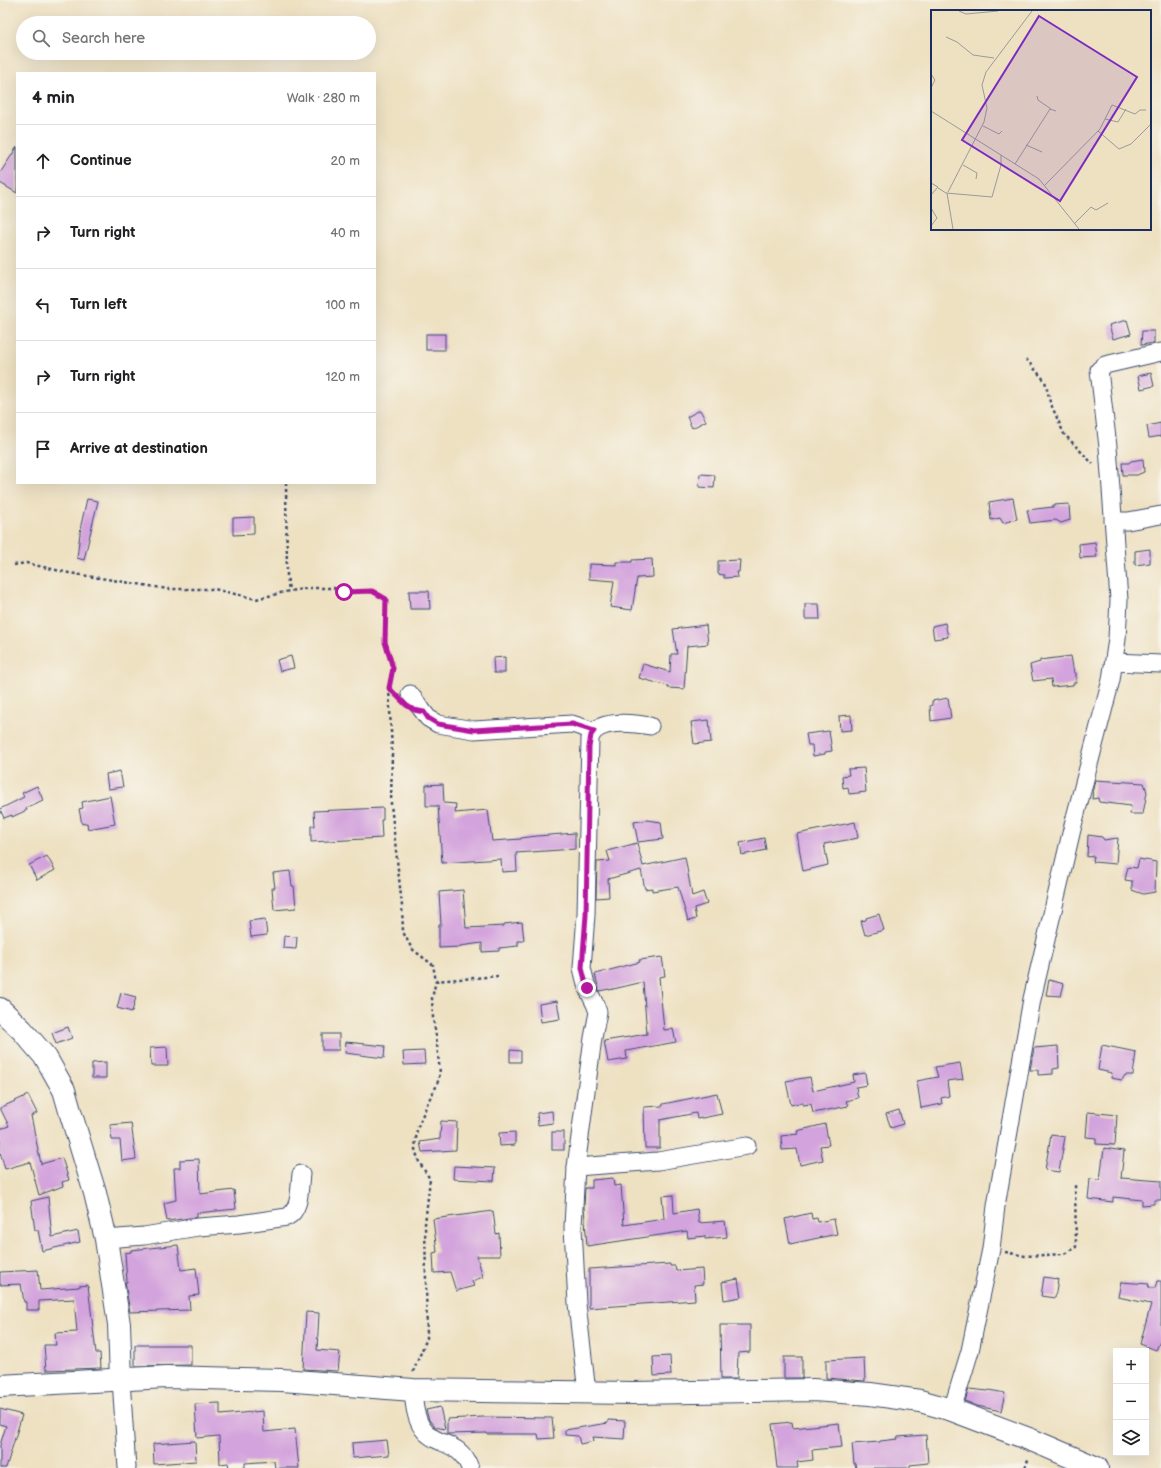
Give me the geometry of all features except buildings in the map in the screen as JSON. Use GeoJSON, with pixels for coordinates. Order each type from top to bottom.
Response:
{"type":"FeatureCollection","features":[{"type":"Feature","properties":{"kind":"street"},"geometry":{"type":"LineString","coordinates":[[952,1410],[970,1350],[991,1249],[997,1199],[1032,999],[1114,662],[1119,600],[1111,482],[1099,370],[1106,365],[1161,352]]}},
{"type":"Feature","properties":{"kind":"street"},"geometry":{"type":"LineString","coordinates":[[1113,521],[1128,521],[1161,515]]}},
{"type":"Feature","properties":{"kind":"street"},"geometry":{"type":"LineString","coordinates":[[1114,662],[1161,664]]}},
{"type":"Feature","properties":{"kind":"street"},"geometry":{"type":"LineString","coordinates":[[403,695],[428,718],[438,724],[474,730],[572,724],[594,731]]}},
{"type":"Feature","properties":{"kind":"street"},"geometry":{"type":"LineString","coordinates":[[587,1393],[577,1304],[573,1227],[576,1167],[593,1038],[598,1012],[587,988],[582,968],[586,915],[589,747],[591,735],[594,731],[602,727],[623,723],[650,726]]}},
{"type":"Feature","properties":{"kind":"street"},"geometry":{"type":"LineString","coordinates":[[0,1009],[22,1030],[46,1058],[64,1090],[95,1192],[106,1239],[119,1324],[127,1468]]}},
{"type":"Feature","properties":{"kind":"street"},"geometry":{"type":"LineString","coordinates":[[576,1167],[658,1161],[747,1146]]}},
{"type":"Feature","properties":{"kind":"street"},"geometry":{"type":"LineString","coordinates":[[106,1239],[144,1236],[198,1227],[239,1224],[287,1217],[293,1213],[297,1206],[300,1174]]}},
{"type":"Feature","properties":{"kind":"street"},"geometry":{"type":"LineString","coordinates":[[0,1386],[166,1377],[282,1380],[413,1390],[587,1393],[684,1393],[813,1390],[920,1401],[952,1410],[1034,1441],[1097,1468]]}},
{"type":"Feature","properties":{"kind":"street"},"geometry":{"type":"LineString","coordinates":[[413,1390],[415,1410],[423,1429],[435,1438],[449,1444],[459,1451],[465,1457],[470,1468]]}},
{"type":"Feature","properties":{"kind":"path"},"geometry":{"type":"LineString","coordinates":[[1026,359],[1045,381],[1050,402],[1064,434],[1111,482]]}},
{"type":"Feature","properties":{"kind":"path"},"geometry":{"type":"LineString","coordinates":[[286,484],[287,575],[289,591]]}},
{"type":"Feature","properties":{"kind":"path"},"geometry":{"type":"LineString","coordinates":[[14,565],[26,563],[69,573],[168,589],[214,589],[256,599],[289,591],[311,588],[334,588],[344,592],[372,591],[386,599],[385,642],[393,668],[389,688],[392,752],[391,804],[402,906],[403,932],[412,949],[433,965],[436,981],[432,998],[433,1018],[440,1073],[437,1085],[417,1129],[415,1149],[419,1162],[430,1180],[425,1224],[427,1338],[412,1375],[413,1390]]}},
{"type":"Feature","properties":{"kind":"path"},"geometry":{"type":"LineString","coordinates":[[389,688],[403,695]]}},
{"type":"Feature","properties":{"kind":"path"},"geometry":{"type":"LineString","coordinates":[[436,981],[498,976]]}},
{"type":"Feature","properties":{"kind":"path"},"geometry":{"type":"LineString","coordinates":[[991,1249],[1025,1256],[1064,1254],[1076,1247],[1075,1184]]}},
{"type":"Feature","properties":{"kind":"route"},"geometry":{"type":"LineString","coordinates":[[344,592],[372,591],[386,599],[385,642],[393,668],[389,688],[406,705],[414,710],[424,712],[428,718],[434,722],[457,728],[474,730],[572,724],[594,731],[591,735],[589,747],[587,888],[585,944],[582,968],[587,988]]}}]}
